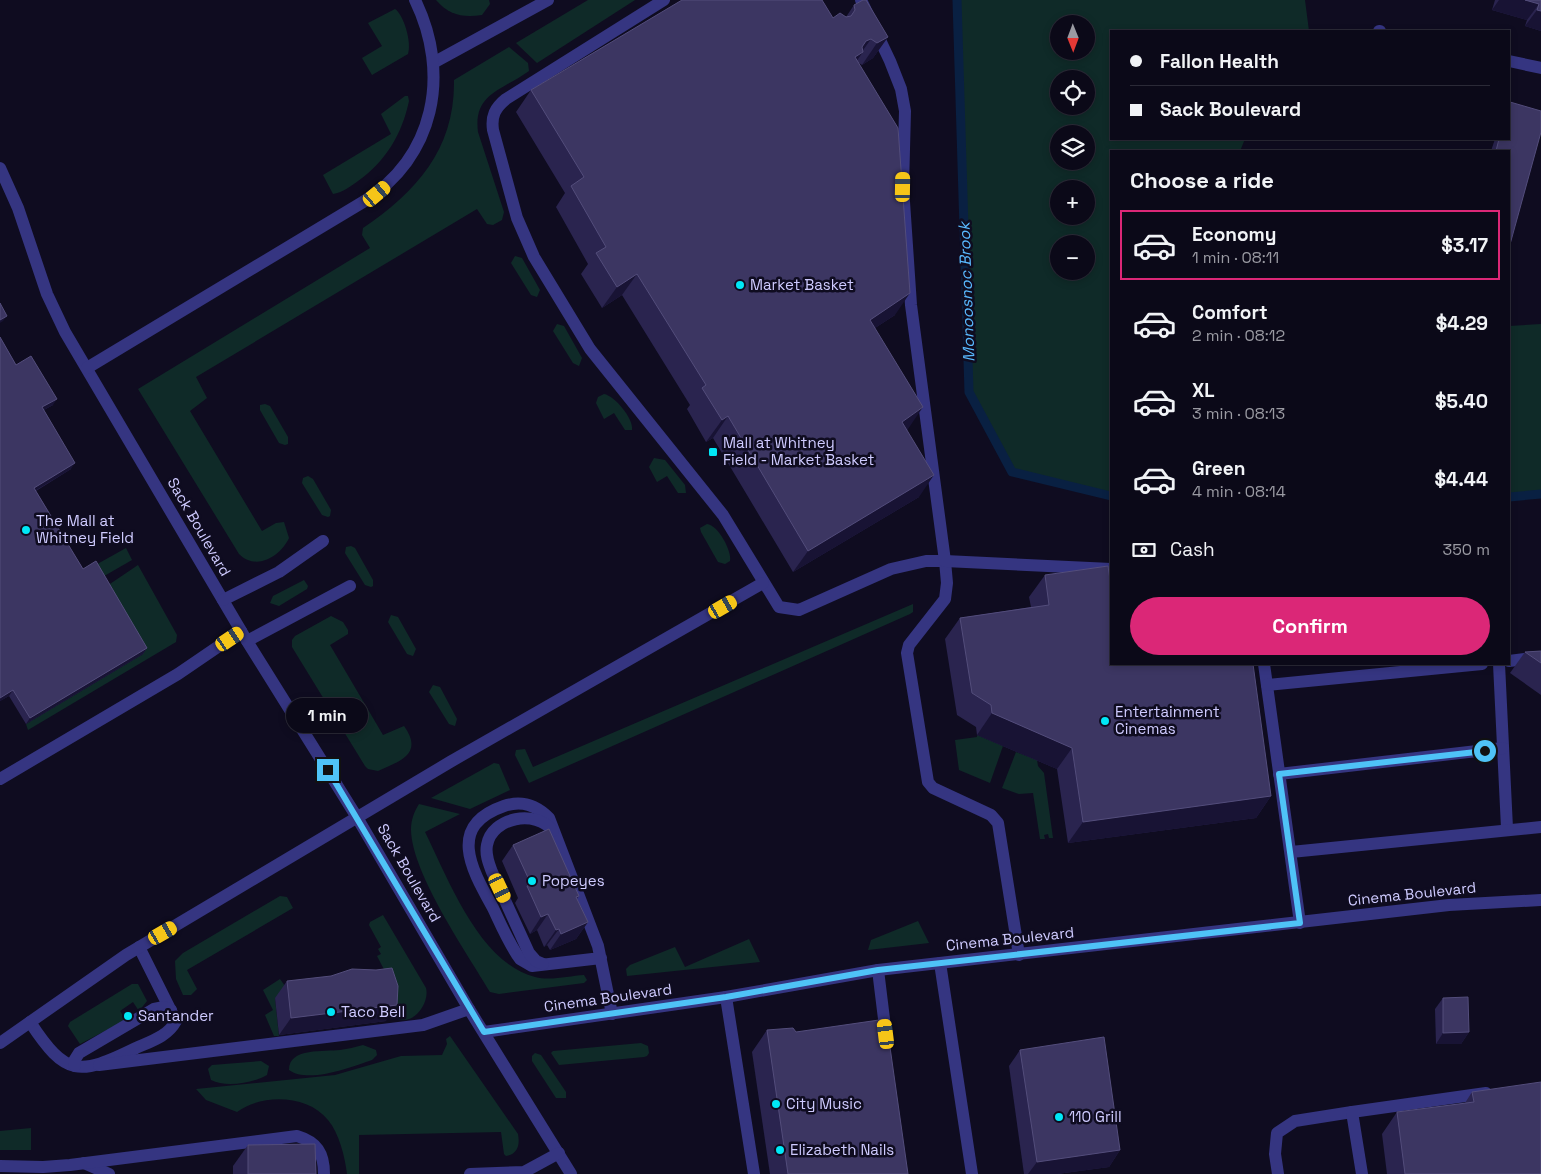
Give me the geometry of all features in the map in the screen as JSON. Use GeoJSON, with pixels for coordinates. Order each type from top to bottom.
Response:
{"type":"FeatureCollection","features":[{"type":"Feature","properties":{"kind":"street"},"geometry":{"type":"LineString","coordinates":[[87,368],[363,202],[389,184],[408,162],[424,133],[431,103],[433,63],[429,39],[415,0]]}},
{"type":"Feature","properties":{"kind":"street"},"geometry":{"type":"LineString","coordinates":[[433,63],[548,0]]}},
{"type":"Feature","properties":{"kind":"street"},"geometry":{"type":"LineString","coordinates":[[664,0],[504,100],[492,116],[493,130],[516,218],[534,257],[590,349],[723,515],[779,608],[799,610],[891,569],[926,561],[1110,568]]}},
{"type":"Feature","properties":{"kind":"street"},"geometry":{"type":"LineString","coordinates":[[861,0],[901,89],[904,111],[903,187],[911,305],[947,583],[945,599],[909,645],[907,652],[928,782],[933,788],[991,815],[998,824],[1019,955]]}},
{"type":"Feature","properties":{"kind":"street"},"geometry":{"type":"LineString","coordinates":[[1510,61],[1541,68]]}},
{"type":"Feature","properties":{"kind":"street"},"geometry":{"type":"LineString","coordinates":[[891,131],[904,140]]}},
{"type":"Feature","properties":{"kind":"street","name":"Sack Boulevard"},"geometry":{"type":"LineString","coordinates":[[0,168],[18,208],[46,294],[87,368],[244,636],[358,819],[469,1009],[571,1174]]}},
{"type":"Feature","properties":{"kind":"street"},"geometry":{"type":"LineString","coordinates":[[223,600],[279,572],[323,541]]}},
{"type":"Feature","properties":{"kind":"street"},"geometry":{"type":"LineString","coordinates":[[0,1043],[139,947],[358,819],[450,762],[764,583]]}},
{"type":"Feature","properties":{"kind":"street"},"geometry":{"type":"LineString","coordinates":[[0,779],[244,636],[350,586]]}},
{"type":"Feature","properties":{"kind":"street"},"geometry":{"type":"LineString","coordinates":[[1510,661],[1541,657]]}},
{"type":"Feature","properties":{"kind":"street"},"geometry":{"type":"LineString","coordinates":[[1264,665],[1300,923]]}},
{"type":"Feature","properties":{"kind":"street"},"geometry":{"type":"LineString","coordinates":[[1267,685],[1472,665]]}},
{"type":"Feature","properties":{"kind":"street"},"geometry":{"type":"LineString","coordinates":[[1499,665],[1507,828]]}},
{"type":"Feature","properties":{"kind":"street"},"geometry":{"type":"LineString","coordinates":[[1279,774],[1504,748]]}},
{"type":"Feature","properties":{"kind":"street"},"geometry":{"type":"LineString","coordinates":[[602,958],[547,966],[532,966],[525,962],[516,952],[474,873],[468,849],[469,837],[478,821],[485,814],[502,807],[520,804],[532,805],[549,818],[560,842],[602,958],[612,1014]]}},
{"type":"Feature","properties":{"kind":"street"},"geometry":{"type":"LineString","coordinates":[[547,966],[536,961],[529,953],[492,872],[488,860],[487,846],[495,830],[512,820],[520,819],[544,823],[552,828],[560,842]]}},
{"type":"Feature","properties":{"kind":"street"},"geometry":{"type":"LineString","coordinates":[[1291,852],[1507,828],[1541,827]]}},
{"type":"Feature","properties":{"kind":"street","name":"Cinema Boulevard"},"geometry":{"type":"LineString","coordinates":[[484,1032],[726,997],[878,970],[940,962],[1019,955],[1448,906],[1541,900]]}},
{"type":"Feature","properties":{"kind":"street"},"geometry":{"type":"LineString","coordinates":[[99,1065],[170,1031],[176,1021],[139,947]]}},
{"type":"Feature","properties":{"kind":"street"},"geometry":{"type":"LineString","coordinates":[[940,962],[972,1174]]}},
{"type":"Feature","properties":{"kind":"street"},"geometry":{"type":"LineString","coordinates":[[878,970],[887,1044]]}},
{"type":"Feature","properties":{"kind":"street"},"geometry":{"type":"LineString","coordinates":[[726,997],[754,1174]]}},
{"type":"Feature","properties":{"kind":"street"},"geometry":{"type":"LineString","coordinates":[[75,1066],[74,1061],[79,1053],[154,1009],[164,1007],[170,1010]]}},
{"type":"Feature","properties":{"kind":"street"},"geometry":{"type":"LineString","coordinates":[[30,1022],[55,1056],[75,1066],[99,1065],[418,1025],[469,1009]]}},
{"type":"Feature","properties":{"kind":"street"},"geometry":{"type":"LineString","coordinates":[[1278,1174],[1274,1154],[1277,1133],[1295,1121],[1501,1091]]}},
{"type":"Feature","properties":{"kind":"street"},"geometry":{"type":"LineString","coordinates":[[1352,1112],[1362,1174]]}},
{"type":"Feature","properties":{"kind":"street"},"geometry":{"type":"LineString","coordinates":[[0,1166],[42,1167],[84,1163],[297,1136],[308,1140],[322,1153],[324,1174]]}},
{"type":"Feature","properties":{"kind":"street"},"geometry":{"type":"LineString","coordinates":[[470,1174],[524,1172],[559,1153]]}},
{"type":"Feature","properties":{"kind":"street"},"geometry":{"type":"LineString","coordinates":[[84,1163],[109,1174]]}},
{"type":"Feature","properties":{"kind":"green space"},"geometry":{"type":"Polygon","coordinates":[[[436,0],[489,0],[490,4],[482,15],[463,16],[451,12],[436,0]]]}},
{"type":"Feature","properties":{"kind":"green space"},"geometry":{"type":"Polygon","coordinates":[[[588,0],[635,0],[537,63],[516,43],[588,0]]]}},
{"type":"Feature","properties":{"kind":"green space"},"geometry":{"type":"Polygon","coordinates":[[[957,0],[1305,0],[1309,30],[1110,30],[1110,140],[1245,140],[1240,150],[1110,150],[1110,494],[1012,472],[969,392],[957,0]]]}},
{"type":"Feature","properties":{"kind":"green space"},"geometry":{"type":"Polygon","coordinates":[[[395,9],[401,17],[406,30],[409,43],[408,54],[372,75],[362,58],[382,46],[368,23],[395,9]]]}},
{"type":"Feature","properties":{"kind":"green space"},"geometry":{"type":"Polygon","coordinates":[[[509,47],[528,63],[529,71],[492,94],[480,109],[478,119],[478,132],[504,212],[502,220],[493,225],[487,224],[477,209],[196,377],[207,398],[190,411],[262,531],[276,523],[284,522],[289,538],[280,551],[267,560],[253,561],[246,559],[239,554],[138,389],[370,248],[362,235],[363,228],[400,199],[416,183],[440,147],[448,127],[453,105],[454,80],[509,47]]]}},
{"type":"Feature","properties":{"kind":"green space"},"geometry":{"type":"Polygon","coordinates":[[[405,96],[408,96],[409,101],[402,125],[385,156],[358,181],[343,191],[333,194],[323,175],[391,134],[381,114],[405,96]]]}},
{"type":"Feature","properties":{"kind":"green space"},"geometry":{"type":"Polygon","coordinates":[[[515,256],[522,258],[540,290],[537,297],[531,295],[511,263],[515,256]]]}},
{"type":"Feature","properties":{"kind":"green space"},"geometry":{"type":"Polygon","coordinates":[[[557,324],[564,326],[582,358],[579,366],[573,363],[553,331],[557,324]]]}},
{"type":"Feature","properties":{"kind":"green space"},"geometry":{"type":"Polygon","coordinates":[[[1541,324],[1541,494],[1510,497],[1510,326],[1541,324]]]}},
{"type":"Feature","properties":{"kind":"green space"},"geometry":{"type":"Polygon","coordinates":[[[604,394],[618,403],[627,414],[632,430],[625,430],[614,413],[604,419],[596,403],[598,397],[604,394]]]}},
{"type":"Feature","properties":{"kind":"green space"},"geometry":{"type":"Polygon","coordinates":[[[260,405],[270,406],[288,437],[288,444],[279,443],[260,410],[260,405]]]}},
{"type":"Feature","properties":{"kind":"green space"},"geometry":{"type":"Polygon","coordinates":[[[654,458],[665,460],[685,485],[686,493],[678,493],[667,476],[657,482],[649,467],[654,458]]]}},
{"type":"Feature","properties":{"kind":"green space"},"geometry":{"type":"Polygon","coordinates":[[[308,476],[313,479],[331,510],[330,516],[322,515],[302,483],[303,478],[308,476]]]}},
{"type":"Feature","properties":{"kind":"green space"},"geometry":{"type":"Polygon","coordinates":[[[707,524],[716,529],[727,545],[730,561],[725,564],[718,562],[701,532],[700,528],[707,524]]]}},
{"type":"Feature","properties":{"kind":"green space"},"geometry":{"type":"Polygon","coordinates":[[[351,546],[355,548],[373,580],[373,586],[365,585],[345,553],[346,547],[351,546]]]}},
{"type":"Feature","properties":{"kind":"green space"},"geometry":{"type":"Polygon","coordinates":[[[126,548],[132,560],[99,579],[92,567],[126,548]]]}},
{"type":"Feature","properties":{"kind":"green space"},"geometry":{"type":"Polygon","coordinates":[[[138,565],[177,635],[176,642],[28,730],[26,724],[143,654],[104,588],[138,565]]]}},
{"type":"Feature","properties":{"kind":"green space"},"geometry":{"type":"Polygon","coordinates":[[[304,580],[308,586],[307,589],[279,606],[270,603],[273,596],[304,580]]]}},
{"type":"Feature","properties":{"kind":"green space"},"geometry":{"type":"Polygon","coordinates":[[[913,604],[913,612],[910,614],[529,783],[515,755],[516,750],[525,749],[533,767],[913,604]]]}},
{"type":"Feature","properties":{"kind":"green space"},"geometry":{"type":"Polygon","coordinates":[[[391,615],[398,617],[416,649],[413,656],[407,654],[388,622],[391,615]]]}},
{"type":"Feature","properties":{"kind":"green space"},"geometry":{"type":"Polygon","coordinates":[[[331,616],[343,622],[348,630],[348,634],[330,645],[383,735],[404,726],[410,736],[410,750],[407,755],[394,764],[378,771],[368,769],[365,766],[292,647],[292,640],[295,636],[331,616]]]}},
{"type":"Feature","properties":{"kind":"green space"},"geometry":{"type":"Polygon","coordinates":[[[433,685],[440,687],[457,719],[455,726],[449,724],[429,692],[433,685]]]}},
{"type":"Feature","properties":{"kind":"green space"},"geometry":{"type":"Polygon","coordinates":[[[977,735],[1003,746],[990,783],[959,770],[955,740],[977,737],[977,735]]]}},
{"type":"Feature","properties":{"kind":"green space"},"geometry":{"type":"Polygon","coordinates":[[[1016,752],[1037,760],[1038,766],[1044,773],[1053,838],[1049,838],[1048,834],[1044,835],[1045,839],[1040,839],[1033,793],[1019,794],[1002,788],[1016,752]]]}},
{"type":"Feature","properties":{"kind":"green space"},"geometry":{"type":"Polygon","coordinates":[[[494,763],[499,764],[510,790],[470,809],[431,798],[494,763]]]}},
{"type":"Feature","properties":{"kind":"green space"},"geometry":{"type":"Polygon","coordinates":[[[419,804],[460,814],[425,832],[455,894],[482,937],[497,955],[515,969],[535,977],[553,978],[584,975],[587,980],[584,983],[499,994],[490,992],[442,913],[421,868],[414,848],[411,830],[413,816],[419,804]]]}},
{"type":"Feature","properties":{"kind":"green space"},"geometry":{"type":"Polygon","coordinates":[[[280,896],[287,897],[293,908],[187,970],[197,989],[191,995],[183,995],[176,979],[175,961],[183,953],[280,896]]]}},
{"type":"Feature","properties":{"kind":"green space"},"geometry":{"type":"Polygon","coordinates":[[[383,915],[426,988],[427,994],[423,1006],[419,1012],[408,1019],[396,1018],[390,981],[377,956],[381,954],[378,949],[381,947],[369,925],[370,922],[383,915]]]}},
{"type":"Feature","properties":{"kind":"green space"},"geometry":{"type":"Polygon","coordinates":[[[918,921],[929,943],[868,950],[871,940],[918,921]]]}},
{"type":"Feature","properties":{"kind":"green space"},"geometry":{"type":"Polygon","coordinates":[[[749,939],[760,962],[627,976],[626,969],[630,965],[675,947],[685,967],[749,939]]]}},
{"type":"Feature","properties":{"kind":"green space"},"geometry":{"type":"Polygon","coordinates":[[[280,979],[292,996],[275,998],[279,1036],[274,1036],[265,1015],[273,1010],[263,990],[280,979]]]}},
{"type":"Feature","properties":{"kind":"green space"},"geometry":{"type":"Polygon","coordinates":[[[132,984],[138,984],[147,1001],[139,1011],[133,1002],[120,1011],[126,1020],[80,1044],[68,1026],[70,1022],[132,984]]]}},
{"type":"Feature","properties":{"kind":"green space"},"geometry":{"type":"Polygon","coordinates":[[[450,1036],[518,1134],[519,1142],[516,1151],[510,1155],[506,1156],[504,1154],[501,1132],[359,1135],[359,1174],[347,1174],[341,1146],[332,1125],[319,1111],[296,1101],[271,1100],[258,1102],[237,1112],[206,1100],[196,1089],[335,1075],[401,1056],[442,1055],[447,1044],[446,1039],[450,1036]]]}},
{"type":"Feature","properties":{"kind":"green space"},"geometry":{"type":"Polygon","coordinates":[[[641,1043],[648,1046],[649,1053],[644,1057],[559,1065],[551,1053],[553,1051],[641,1043]]]}},
{"type":"Feature","properties":{"kind":"green space"},"geometry":{"type":"Polygon","coordinates":[[[363,1045],[376,1050],[377,1055],[372,1060],[342,1070],[318,1075],[297,1074],[289,1070],[295,1057],[301,1054],[343,1050],[363,1045]]]}},
{"type":"Feature","properties":{"kind":"green space"},"geometry":{"type":"Polygon","coordinates":[[[535,1053],[541,1055],[566,1092],[566,1098],[556,1098],[532,1061],[532,1056],[535,1053]]]}},
{"type":"Feature","properties":{"kind":"green space"},"geometry":{"type":"Polygon","coordinates":[[[261,1061],[269,1066],[267,1075],[239,1084],[224,1084],[211,1080],[208,1069],[212,1065],[261,1061]]]}},
{"type":"Feature","properties":{"kind":"green space"},"geometry":{"type":"Polygon","coordinates":[[[31,1128],[31,1150],[0,1150],[0,1131],[31,1128]]]}},
{"type":"Feature","properties":{"kind":"building","name":"Market Basket"},"geometry":{"type":"Polygon","coordinates":[[[682,0],[822,0],[833,18],[840,13],[846,17],[851,16],[855,10],[854,5],[866,0],[888,37],[877,43],[871,39],[866,41],[862,47],[863,52],[855,57],[898,128],[910,293],[870,320],[923,407],[902,422],[934,475],[808,551],[728,416],[722,420],[702,388],[706,385],[637,274],[617,287],[596,253],[606,247],[571,186],[584,177],[531,90],[682,0]]]}},
{"type":"Feature","properties":{"kind":"building"},"geometry":{"type":"Polygon","coordinates":[[[1525,0],[1541,0],[1541,11],[1537,10],[1539,4],[1525,0]]]}},
{"type":"Feature","properties":{"kind":"building"},"geometry":{"type":"Polygon","coordinates":[[[1510,102],[1541,111],[1541,132],[1510,244],[1510,150],[1496,150],[1499,140],[1510,140],[1510,102]]]}},
{"type":"Feature","properties":{"kind":"building"},"geometry":{"type":"Polygon","coordinates":[[[0,303],[7,316],[0,320],[0,303]]]}},
{"type":"Feature","properties":{"kind":"building","name":"The Mall at Whitney Field"},"geometry":{"type":"Polygon","coordinates":[[[0,337],[16,365],[31,356],[57,399],[42,407],[75,463],[34,488],[83,569],[96,561],[147,648],[30,718],[13,690],[0,698],[0,337]]]}},
{"type":"Feature","properties":{"kind":"building","name":"Entertainment Cinemas"},"geometry":{"type":"Polygon","coordinates":[[[1108,566],[1110,580],[1110,665],[1253,665],[1271,796],[1083,822],[1072,748],[992,713],[991,705],[972,693],[960,618],[1049,605],[1045,575],[1108,566]]]}},
{"type":"Feature","properties":{"kind":"building"},"geometry":{"type":"Polygon","coordinates":[[[1541,651],[1541,663],[1525,652],[1541,651]]]}},
{"type":"Feature","properties":{"kind":"building"},"geometry":{"type":"Polygon","coordinates":[[[549,829],[579,896],[576,897],[588,922],[561,934],[559,929],[556,930],[548,914],[541,917],[527,886],[531,884],[513,845],[549,829]]]}},
{"type":"Feature","properties":{"kind":"building"},"geometry":{"type":"Polygon","coordinates":[[[392,968],[398,986],[397,1005],[291,1018],[287,981],[331,976],[352,969],[376,970],[392,968]]]}},
{"type":"Feature","properties":{"kind":"building"},"geometry":{"type":"Polygon","coordinates":[[[1468,997],[1469,1032],[1443,1033],[1443,998],[1468,997]]]}},
{"type":"Feature","properties":{"kind":"building"},"geometry":{"type":"Polygon","coordinates":[[[886,1019],[908,1174],[788,1174],[767,1030],[793,1028],[796,1032],[886,1019]]]}},
{"type":"Feature","properties":{"kind":"building","name":"110 Grill"},"geometry":{"type":"Polygon","coordinates":[[[1104,1037],[1120,1150],[1037,1162],[1020,1050],[1104,1037]]]}},
{"type":"Feature","properties":{"kind":"building"},"geometry":{"type":"Polygon","coordinates":[[[1541,1082],[1541,1174],[1405,1174],[1397,1112],[1474,1102],[1472,1092],[1541,1082]]]}},
{"type":"Feature","properties":{"kind":"building"},"geometry":{"type":"Polygon","coordinates":[[[315,1144],[316,1174],[248,1174],[248,1145],[315,1144]]]}},
{"type":"Feature","properties":{"kind":"waterway","name":"Monoosnoc Brook"},"geometry":{"type":"LineString","coordinates":[[957,0],[969,392],[1012,472],[1110,496]]}},
{"type":"Feature","properties":{"kind":"waterway","name":"Monoosnoc Brook"},"geometry":{"type":"LineString","coordinates":[[1510,497],[1541,494]]}},
{"type":"Feature","properties":{"kind":"place","name":"Market Basket"},"geometry":{"type":"Point","coordinates":[740,285]}},
{"type":"Feature","properties":{"kind":"place","name":"Mall at Whitney Field - Market Basket"},"geometry":{"type":"Point","coordinates":[713,452]}},
{"type":"Feature","properties":{"kind":"place","name":"The Mall at Whitney Field"},"geometry":{"type":"Point","coordinates":[26,530]}},
{"type":"Feature","properties":{"kind":"place","name":"Entertainment Cinemas"},"geometry":{"type":"Point","coordinates":[1105,721]}},
{"type":"Feature","properties":{"kind":"place","name":"Popeyes"},"geometry":{"type":"Point","coordinates":[532,881]}},
{"type":"Feature","properties":{"kind":"place","name":"Taco Bell"},"geometry":{"type":"Point","coordinates":[331,1012]}},
{"type":"Feature","properties":{"kind":"place","name":"Santander"},"geometry":{"type":"Point","coordinates":[128,1016]}},
{"type":"Feature","properties":{"kind":"place","name":"City Music"},"geometry":{"type":"Point","coordinates":[776,1104]}},
{"type":"Feature","properties":{"kind":"place","name":"110 Grill"},"geometry":{"type":"Point","coordinates":[1059,1117]}},
{"type":"Feature","properties":{"kind":"place","name":"Elizabeth Nails"},"geometry":{"type":"Point","coordinates":[780,1150]}},
{"type":"Feature","properties":{"kind":"route"},"geometry":{"type":"LineString","coordinates":[[328,770],[484,1032],[726,997],[878,970],[1300,923],[1279,774],[1485,751]]}}]}
